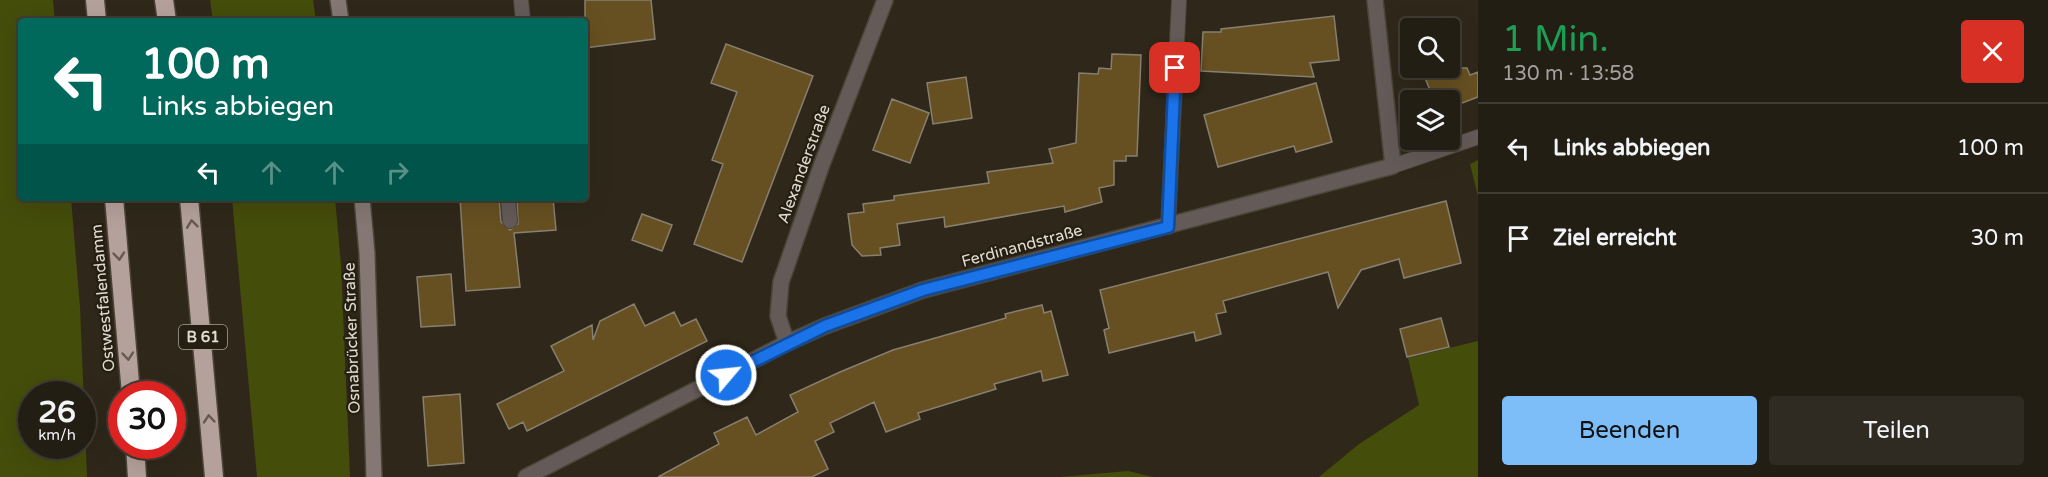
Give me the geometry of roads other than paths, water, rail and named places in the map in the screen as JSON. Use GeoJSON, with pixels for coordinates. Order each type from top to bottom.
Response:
{"type":"FeatureCollection","features":[{"type":"Feature","properties":{"kind":"highway"},"geometry":{"type":"LineString","coordinates":[[95,0],[97,18]]}},
{"type":"Feature","properties":{"kind":"highway"},"geometry":{"type":"LineString","coordinates":[[164,0],[167,18]]}},
{"type":"Feature","properties":{"kind":"highway","name":"Ostwestfalendamm"},"geometry":{"type":"LineString","coordinates":[[114,201],[130,381]]}},
{"type":"Feature","properties":{"kind":"highway","name":"B 61"},"geometry":{"type":"LineString","coordinates":[[189,201],[214,477]]}},
{"type":"Feature","properties":{"kind":"highway"},"geometry":{"type":"LineString","coordinates":[[136,459],[137,477]]}},
{"type":"Feature","properties":{"kind":"main road"},"geometry":{"type":"LineString","coordinates":[[338,0],[341,18]]}},
{"type":"Feature","properties":{"kind":"main road","name":"Osnabrücker Straße"},"geometry":{"type":"LineString","coordinates":[[362,201],[367,253],[374,477]]}},
{"type":"Feature","properties":{"kind":"street","name":"Alexanderstraße"},"geometry":{"type":"LineString","coordinates":[[787,343],[778,316],[781,282],[822,164],[885,0]]}},
{"type":"Feature","properties":{"kind":"street"},"geometry":{"type":"LineString","coordinates":[[1375,0],[1393,166]]}},
{"type":"Feature","properties":{"kind":"street","name":"Ferdinandstraße"},"geometry":{"type":"LineString","coordinates":[[526,477],[787,343],[834,322],[923,290],[1393,166]]}},
{"type":"Feature","properties":{"kind":"lane"},"geometry":{"type":"LineString","coordinates":[[521,0],[523,18]]}},
{"type":"Feature","properties":{"kind":"lane"},"geometry":{"type":"LineString","coordinates":[[1168,227],[1179,0]]}},
{"type":"Feature","properties":{"kind":"lane"},"geometry":{"type":"LineString","coordinates":[[1393,166],[1478,137]]}},
{"type":"Feature","properties":{"kind":"lane"},"geometry":{"type":"LineString","coordinates":[[508,201],[510,221]]}}]}
